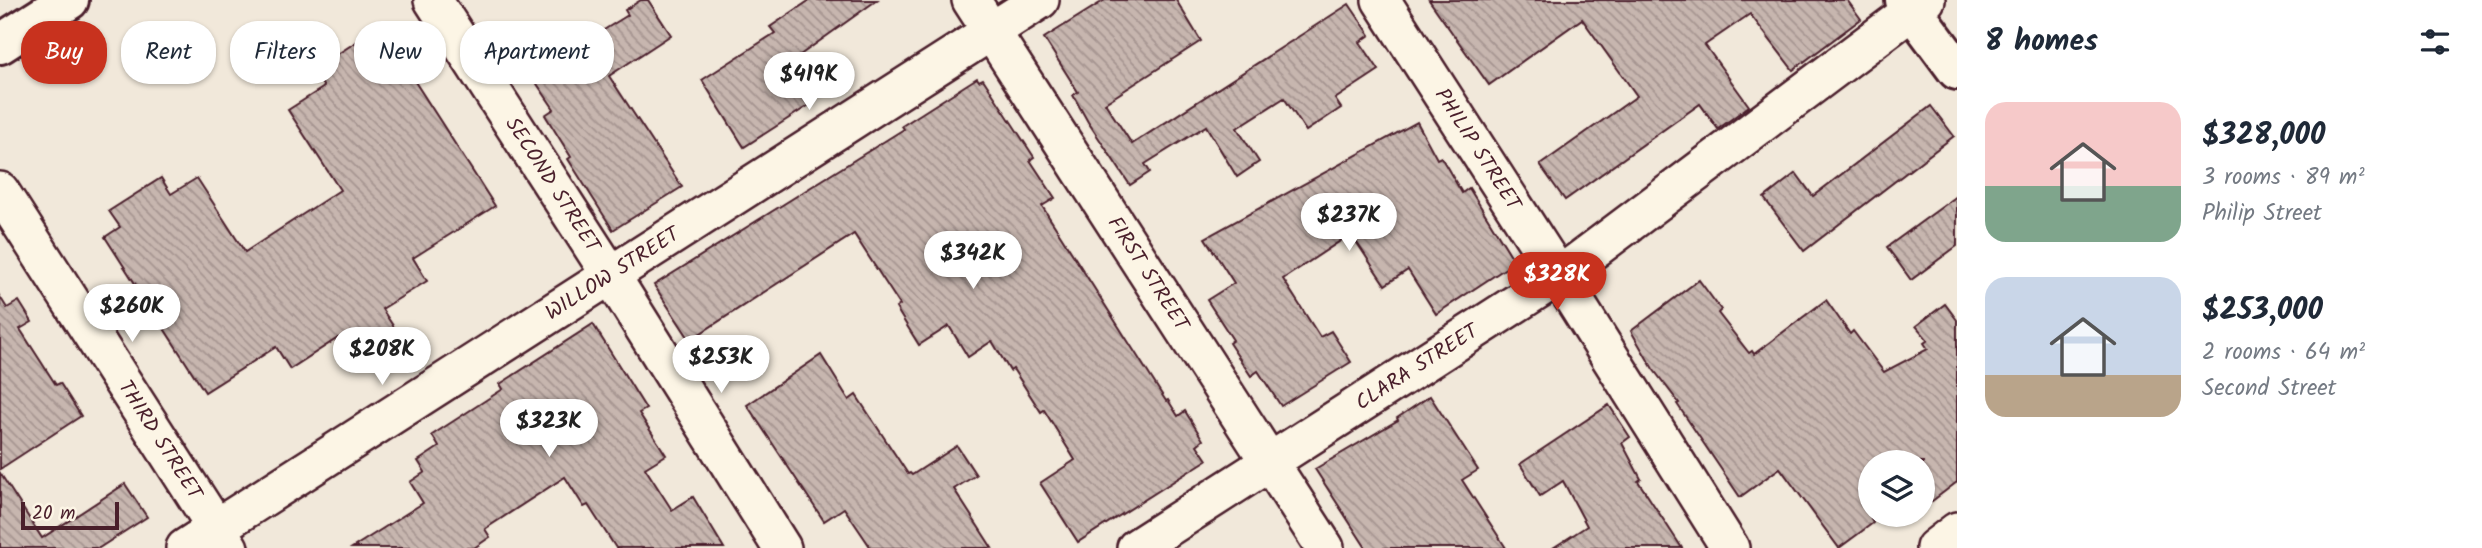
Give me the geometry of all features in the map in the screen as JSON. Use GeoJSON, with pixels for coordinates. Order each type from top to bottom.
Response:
{"type":"FeatureCollection","features":[{"type":"Feature","properties":{"kind":"main road"},"geometry":{"type":"LineString","coordinates":[[0,44],[69,0]]}},
{"type":"Feature","properties":{"kind":"main road"},"geometry":{"type":"LineString","coordinates":[[1914,3],[1957,70]]}},
{"type":"Feature","properties":{"kind":"street","name":"SECOND STREET"},"geometry":{"type":"LineString","coordinates":[[433,0],[610,274],[782,548]]}},
{"type":"Feature","properties":{"kind":"street","name":"FIRST STREET"},"geometry":{"type":"LineString","coordinates":[[971,0],[1325,548]]}},
{"type":"Feature","properties":{"kind":"street","name":"WILLOW STREET"},"geometry":{"type":"LineString","coordinates":[[185,548],[223,538],[610,274],[1040,0]]}},
{"type":"Feature","properties":{"kind":"street","name":"PHILIP STREET"},"geometry":{"type":"LineString","coordinates":[[1381,0],[1730,548]]}},
{"type":"Feature","properties":{"kind":"street","name":"CLARA STREET"},"geometry":{"type":"LineString","coordinates":[[1136,548],[1559,276],[1914,3]]}},
{"type":"Feature","properties":{"kind":"street","name":"THIRD STREET"},"geometry":{"type":"LineString","coordinates":[[0,191],[223,538]]}},
{"type":"Feature","properties":{"kind":"street"},"geometry":{"type":"LineString","coordinates":[[1935,548],[1957,531]]}},
{"type":"Feature","properties":{"kind":"building"},"geometry":{"type":"Polygon","coordinates":[[[641,0],[648,0],[671,35],[614,73],[614,24],[628,15],[625,10],[641,0]]]}},
{"type":"Feature","properties":{"kind":"building"},"geometry":{"type":"Polygon","coordinates":[[[810,0],[877,0],[789,63],[814,102],[744,147],[702,80],[775,33],[770,27],[810,0]]]}},
{"type":"Feature","properties":{"kind":"building"},"geometry":{"type":"Polygon","coordinates":[[[1105,0],[1176,0],[1201,41],[1105,103],[1132,144],[1349,4],[1370,35],[1360,42],[1379,70],[1335,99],[1341,108],[1306,131],[1284,98],[1237,128],[1259,162],[1237,177],[1206,126],[1145,164],[1150,172],[1130,185],[1088,122],[1073,95],[1078,92],[1044,38],[1105,0]]]}},
{"type":"Feature","properties":{"kind":"building"},"geometry":{"type":"Polygon","coordinates":[[[1429,0],[1847,0],[1861,19],[1793,70],[1750,14],[1705,45],[1749,106],[1718,129],[1700,104],[1565,200],[1540,165],[1637,96],[1582,19],[1489,85],[1429,0]]]}},
{"type":"Feature","properties":{"kind":"building"},"geometry":{"type":"Polygon","coordinates":[[[354,43],[354,84],[416,84],[495,206],[413,258],[427,281],[382,309],[401,338],[356,366],[338,338],[290,369],[276,347],[205,392],[105,237],[120,227],[109,211],[161,178],[171,194],[197,178],[245,252],[340,190],[288,110],[324,87],[322,84],[340,84],[340,53],[354,43]]]}},
{"type":"Feature","properties":{"kind":"building"},"geometry":{"type":"Polygon","coordinates":[[[977,78],[979,81],[983,79],[1034,157],[1030,160],[1055,198],[1042,206],[1166,401],[1168,400],[1178,416],[1185,411],[1203,440],[1197,445],[1207,460],[1078,542],[1040,483],[1075,460],[1044,410],[1041,412],[1013,369],[1010,371],[992,341],[968,357],[949,326],[919,345],[896,308],[900,305],[854,234],[690,340],[654,285],[904,129],[902,126],[977,78]]]}},
{"type":"Feature","properties":{"kind":"building"},"geometry":{"type":"Polygon","coordinates":[[[537,84],[614,84],[682,187],[613,230],[568,159],[571,157],[545,115],[554,109],[537,84]]]}},
{"type":"Feature","properties":{"kind":"building"},"geometry":{"type":"Polygon","coordinates":[[[1931,106],[1954,136],[1804,251],[1764,198],[1796,173],[1813,196],[1931,106]]]}},
{"type":"Feature","properties":{"kind":"building"},"geometry":{"type":"Polygon","coordinates":[[[1417,122],[1437,159],[1441,157],[1462,193],[1469,188],[1515,262],[1436,314],[1408,270],[1385,285],[1351,234],[1283,279],[1320,337],[1331,331],[1351,362],[1281,406],[1258,371],[1251,376],[1229,343],[1233,340],[1207,300],[1234,283],[1205,238],[1417,122]]]}},
{"type":"Feature","properties":{"kind":"building"},"geometry":{"type":"Polygon","coordinates":[[[1957,196],[1957,246],[1911,280],[1887,247],[1957,196]]]}},
{"type":"Feature","properties":{"kind":"building"},"geometry":{"type":"Polygon","coordinates":[[[1699,280],[1721,310],[1718,313],[1749,353],[1752,351],[1754,354],[1826,300],[1850,334],[1853,331],[1884,372],[1928,349],[1924,343],[1928,340],[1916,326],[1945,304],[1957,320],[1957,482],[1935,499],[1935,450],[1858,450],[1858,527],[1868,527],[1839,548],[1780,468],[1740,497],[1677,404],[1679,403],[1653,369],[1631,331],[1699,280]]]}},
{"type":"Feature","properties":{"kind":"building"},"geometry":{"type":"Polygon","coordinates":[[[0,297],[7,308],[19,301],[32,322],[20,329],[56,385],[60,383],[81,416],[0,469],[0,297]]]}},
{"type":"Feature","properties":{"kind":"building"},"geometry":{"type":"Polygon","coordinates":[[[593,324],[646,409],[639,413],[666,455],[645,468],[672,510],[693,497],[724,548],[616,548],[588,505],[584,507],[565,477],[485,529],[490,537],[474,548],[352,548],[423,503],[410,482],[425,472],[418,461],[439,447],[432,435],[503,389],[500,384],[593,324]]]}},
{"type":"Feature","properties":{"kind":"building"},"geometry":{"type":"Polygon","coordinates":[[[821,355],[849,400],[856,395],[908,474],[912,475],[957,446],[976,475],[954,489],[992,548],[871,548],[844,508],[824,521],[747,405],[821,355]]]}},
{"type":"Feature","properties":{"kind":"building"},"geometry":{"type":"Polygon","coordinates":[[[1430,396],[1478,470],[1462,480],[1506,548],[1366,548],[1315,469],[1398,420],[1397,418],[1430,396]]]}},
{"type":"Feature","properties":{"kind":"building"},"geometry":{"type":"Polygon","coordinates":[[[1609,405],[1630,437],[1622,443],[1641,479],[1638,481],[1682,548],[1553,548],[1587,526],[1563,481],[1540,496],[1520,464],[1609,405]]]}},
{"type":"Feature","properties":{"kind":"building"},"geometry":{"type":"Polygon","coordinates":[[[0,473],[42,538],[125,484],[147,517],[99,548],[0,548],[0,473]]]}}]}
